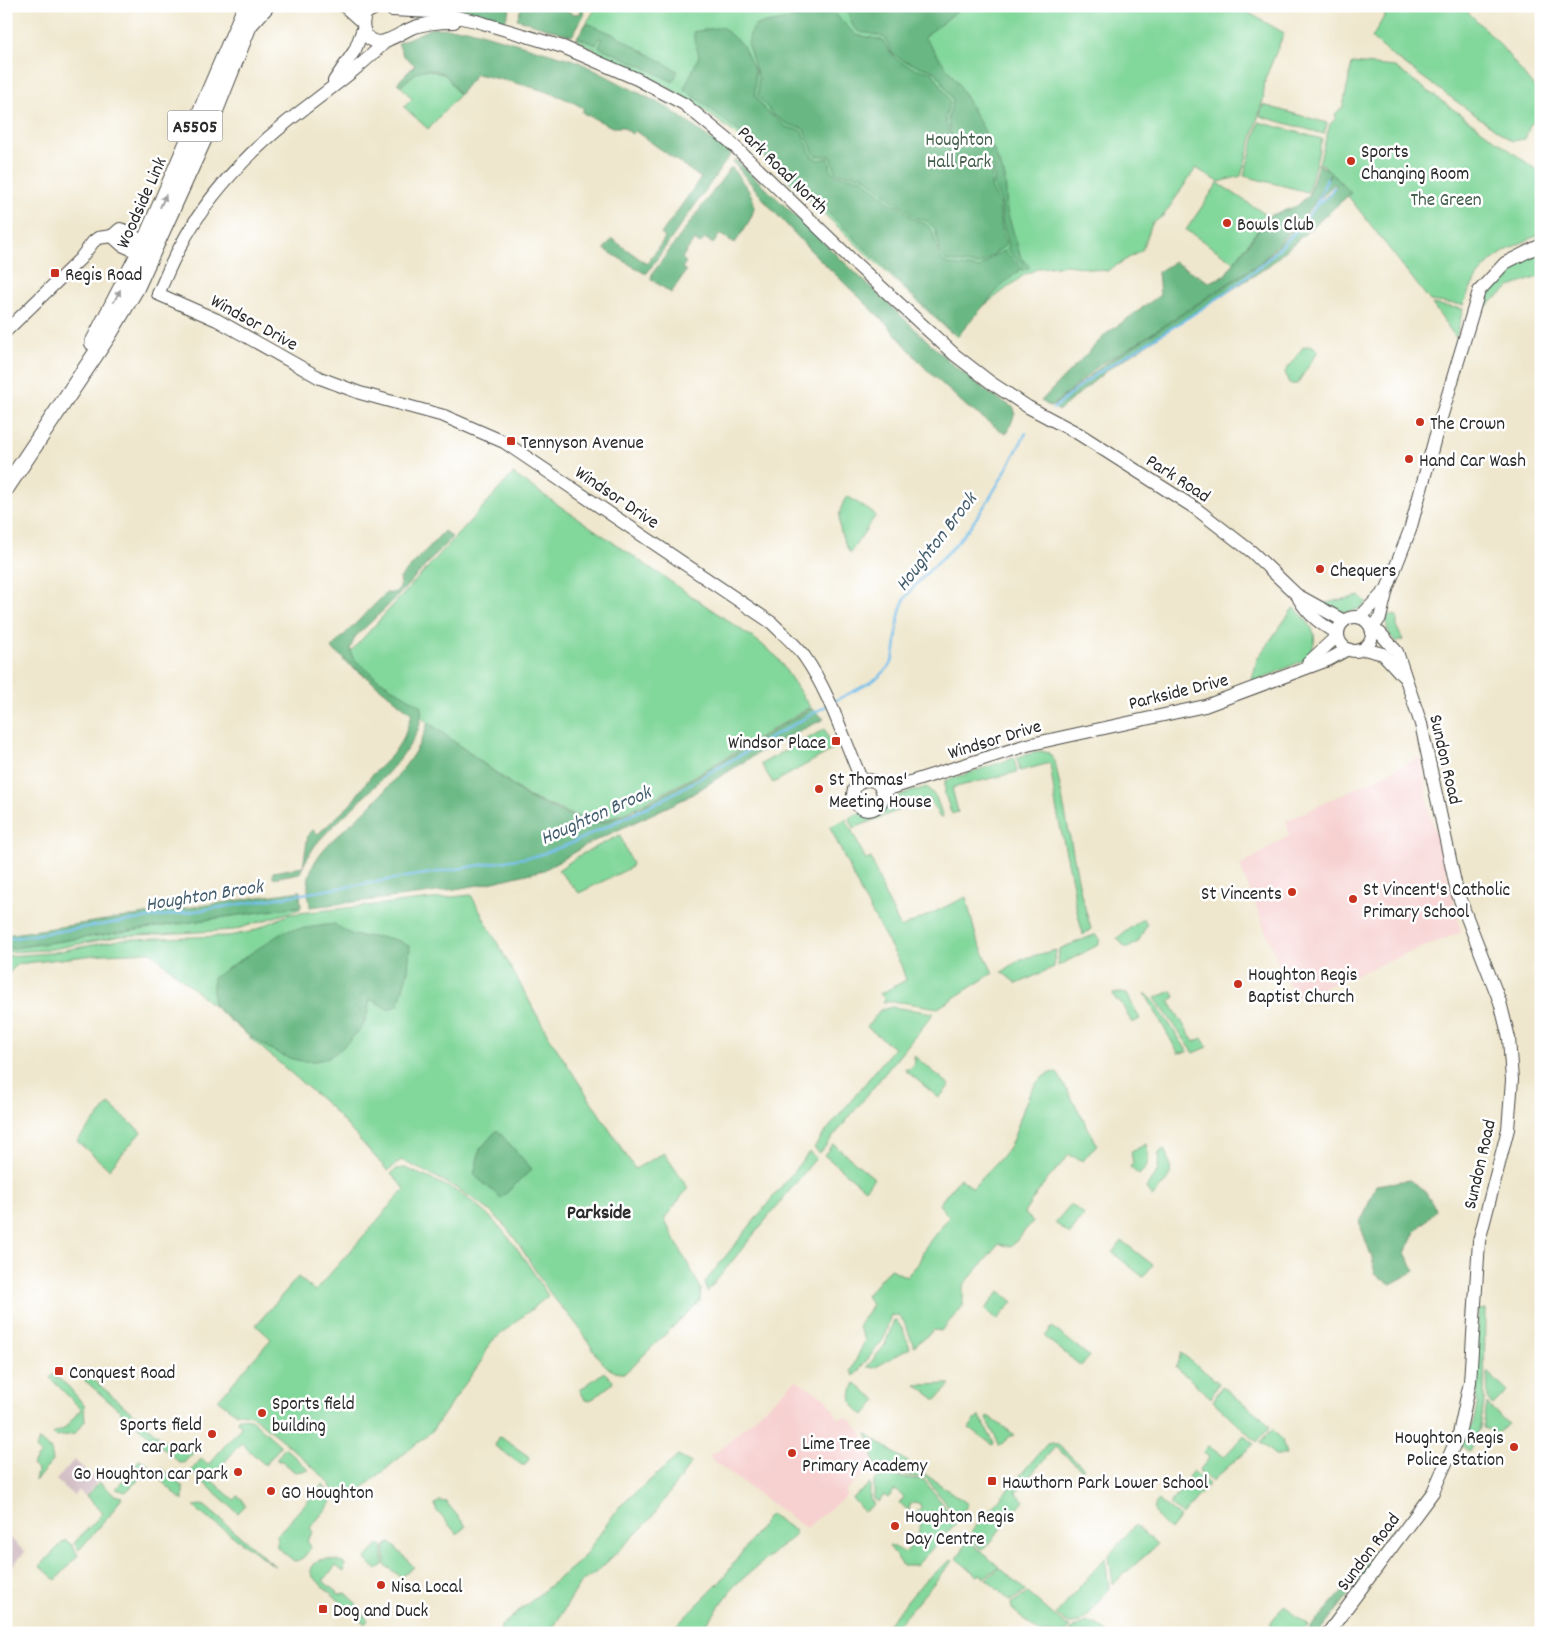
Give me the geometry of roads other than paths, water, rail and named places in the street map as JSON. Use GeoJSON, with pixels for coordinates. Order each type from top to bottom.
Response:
{"type":"FeatureCollection","features":[{"type":"Feature","properties":{"kind":"main road","name":"Woodside Link"},"geometry":{"type":"LineString","coordinates":[[148,248],[244,11],[244,6]]}},
{"type":"Feature","properties":{"kind":"main road","name":"Woodside Link"},"geometry":{"type":"LineString","coordinates":[[6,488],[92,356],[94,339],[148,248],[205,136],[249,25],[266,6]]}},
{"type":"Feature","properties":{"kind":"street"},"geometry":{"type":"LineString","coordinates":[[344,6],[363,26],[366,34],[376,41],[390,39],[413,27],[440,22],[476,21]]}},
{"type":"Feature","properties":{"kind":"street"},"geometry":{"type":"LineString","coordinates":[[329,90],[364,63],[390,39],[398,27],[396,15],[380,7]]}},
{"type":"Feature","properties":{"kind":"street"},"geometry":{"type":"LineString","coordinates":[[329,90],[355,50],[366,13],[380,7],[432,12],[476,21]]}},
{"type":"Feature","properties":{"kind":"street","name":"Park Road North"},"geometry":{"type":"LineString","coordinates":[[476,21],[563,46],[638,78],[697,114],[728,140],[855,263],[955,355],[990,382],[1028,407]]}},
{"type":"Feature","properties":{"kind":"street","name":"Windsor Drive"},"geometry":{"type":"LineString","coordinates":[[329,90],[287,122],[242,162],[199,216],[179,248],[158,294],[217,320],[320,378],[360,393],[444,416],[483,432],[510,446],[772,623],[803,655],[825,695],[862,782]]}},
{"type":"Feature","properties":{"kind":"street"},"geometry":{"type":"LineString","coordinates":[[6,331],[80,259],[98,238],[112,236],[122,245],[131,249],[148,248]]}},
{"type":"Feature","properties":{"kind":"street"},"geometry":{"type":"LineString","coordinates":[[1372,630],[1368,622],[1360,617],[1351,617],[1344,621],[1338,635],[1343,646],[1356,651],[1364,648],[1371,641],[1372,630],[1380,618],[1387,589],[1410,530],[1434,438],[1479,291],[1504,263],[1541,245]]}},
{"type":"Feature","properties":{"kind":"street","name":"Park Road"},"geometry":{"type":"LineString","coordinates":[[1028,407],[1079,434],[1195,508],[1252,552],[1297,595],[1313,617],[1338,635]]}},
{"type":"Feature","properties":{"kind":"street"},"geometry":{"type":"LineString","coordinates":[[1360,617],[1387,589]]}},
{"type":"Feature","properties":{"kind":"street","name":"Park Road"},"geometry":{"type":"LineString","coordinates":[[1297,595],[1344,621]]}},
{"type":"Feature","properties":{"kind":"street","name":"Sundon Road"},"geometry":{"type":"LineString","coordinates":[[1328,1633],[1433,1492],[1459,1434],[1470,1382],[1479,1246],[1508,1129],[1512,1090],[1509,1038],[1500,1002],[1457,892],[1421,724],[1397,652],[1380,633],[1372,630]]}},
{"type":"Feature","properties":{"kind":"street","name":"Parkside Drive"},"geometry":{"type":"LineString","coordinates":[[1303,668],[1338,635]]}},
{"type":"Feature","properties":{"kind":"street","name":"Sundon Road"},"geometry":{"type":"LineString","coordinates":[[1364,648],[1383,654],[1405,678]]}},
{"type":"Feature","properties":{"kind":"street","name":"Parkside Drive"},"geometry":{"type":"LineString","coordinates":[[1059,738],[1205,706],[1247,692],[1303,668],[1328,660],[1348,649]]}},
{"type":"Feature","properties":{"kind":"street","name":"Windsor Drive"},"geometry":{"type":"LineString","coordinates":[[882,791],[1028,745],[1059,738]]}},
{"type":"Feature","properties":{"kind":"street"},"geometry":{"type":"LineString","coordinates":[[862,782],[876,783],[882,791],[882,801],[874,809],[870,810],[859,808],[852,796],[855,787],[862,782]]}},
{"type":"Feature","properties":{"kind":"waterway","name":"Houghton Brook"},"geometry":{"type":"LineString","coordinates":[[1053,409],[1092,377],[1186,319],[1243,280],[1293,234],[1315,207],[1327,179]]}},
{"type":"Feature","properties":{"kind":"waterway"},"geometry":{"type":"LineString","coordinates":[[1316,205],[1328,197],[1334,187]]}},
{"type":"Feature","properties":{"kind":"waterway","name":"Houghton Brook"},"geometry":{"type":"LineString","coordinates":[[833,702],[879,677],[890,665],[895,652],[899,615],[905,599],[910,591],[954,546],[975,520],[1026,433]]}},
{"type":"Feature","properties":{"kind":"waterway","name":"Houghton Brook"},"geometry":{"type":"LineString","coordinates":[[6,939],[222,907],[536,856],[572,843],[662,800],[826,706]]}},
{"type":"Feature","properties":{"kind":"place","name":"Sports Changing Room"},"geometry":{"type":"Point","coordinates":[1351,161]}},
{"type":"Feature","properties":{"kind":"place","name":"Bowls Club"},"geometry":{"type":"Point","coordinates":[1227,223]}},
{"type":"Feature","properties":{"kind":"place","name":"Regis Road"},"geometry":{"type":"Point","coordinates":[55,273]}},
{"type":"Feature","properties":{"kind":"place","name":"The Crown"},"geometry":{"type":"Point","coordinates":[1420,422]}},
{"type":"Feature","properties":{"kind":"place","name":"Tennyson Avenue"},"geometry":{"type":"Point","coordinates":[511,441]}},
{"type":"Feature","properties":{"kind":"place","name":"Hand Car Wash"},"geometry":{"type":"Point","coordinates":[1409,459]}},
{"type":"Feature","properties":{"kind":"place","name":"Chequers"},"geometry":{"type":"Point","coordinates":[1320,569]}},
{"type":"Feature","properties":{"kind":"place","name":"Windsor Place"},"geometry":{"type":"Point","coordinates":[836,741]}},
{"type":"Feature","properties":{"kind":"place","name":"St Thomas' Meeting House"},"geometry":{"type":"Point","coordinates":[819,789]}},
{"type":"Feature","properties":{"kind":"place","name":"St Vincents"},"geometry":{"type":"Point","coordinates":[1292,892]}},
{"type":"Feature","properties":{"kind":"place","name":"St Vincent's Catholic Primary School"},"geometry":{"type":"Point","coordinates":[1353,899]}},
{"type":"Feature","properties":{"kind":"place","name":"Houghton Regis Baptist Church"},"geometry":{"type":"Point","coordinates":[1238,984]}},
{"type":"Feature","properties":{"kind":"place","name":"Conquest Road"},"geometry":{"type":"Point","coordinates":[59,1371]}},
{"type":"Feature","properties":{"kind":"place","name":"Sports field building"},"geometry":{"type":"Point","coordinates":[262,1413]}},
{"type":"Feature","properties":{"kind":"place","name":"Sports field car park"},"geometry":{"type":"Point","coordinates":[212,1434]}},
{"type":"Feature","properties":{"kind":"place","name":"Houghton Regis Police Station"},"geometry":{"type":"Point","coordinates":[1514,1447]}},
{"type":"Feature","properties":{"kind":"place","name":"Lime Tree Primary Academy"},"geometry":{"type":"Point","coordinates":[792,1453]}},
{"type":"Feature","properties":{"kind":"place","name":"Go Houghton car park"},"geometry":{"type":"Point","coordinates":[238,1472]}},
{"type":"Feature","properties":{"kind":"place","name":"Hawthorn Park Lower School"},"geometry":{"type":"Point","coordinates":[992,1481]}},
{"type":"Feature","properties":{"kind":"place","name":"GO Houghton"},"geometry":{"type":"Point","coordinates":[271,1491]}},
{"type":"Feature","properties":{"kind":"place","name":"Houghton Regis Day Centre"},"geometry":{"type":"Point","coordinates":[895,1526]}},
{"type":"Feature","properties":{"kind":"place","name":"Nisa Local"},"geometry":{"type":"Point","coordinates":[381,1585]}},
{"type":"Feature","properties":{"kind":"place","name":"Dog and Duck"},"geometry":{"type":"Point","coordinates":[323,1609]}},
{"type":"Feature","properties":{"kind":"district","name":"Parkside"},"geometry":{"type":"Point","coordinates":[599,1211]}},
{"type":"Feature","properties":{"kind":"park label","name":"Houghton Hall Park"},"geometry":{"type":"Point","coordinates":[959,149]}},
{"type":"Feature","properties":{"kind":"park label","name":"The Green"},"geometry":{"type":"Point","coordinates":[1446,198]}}]}
